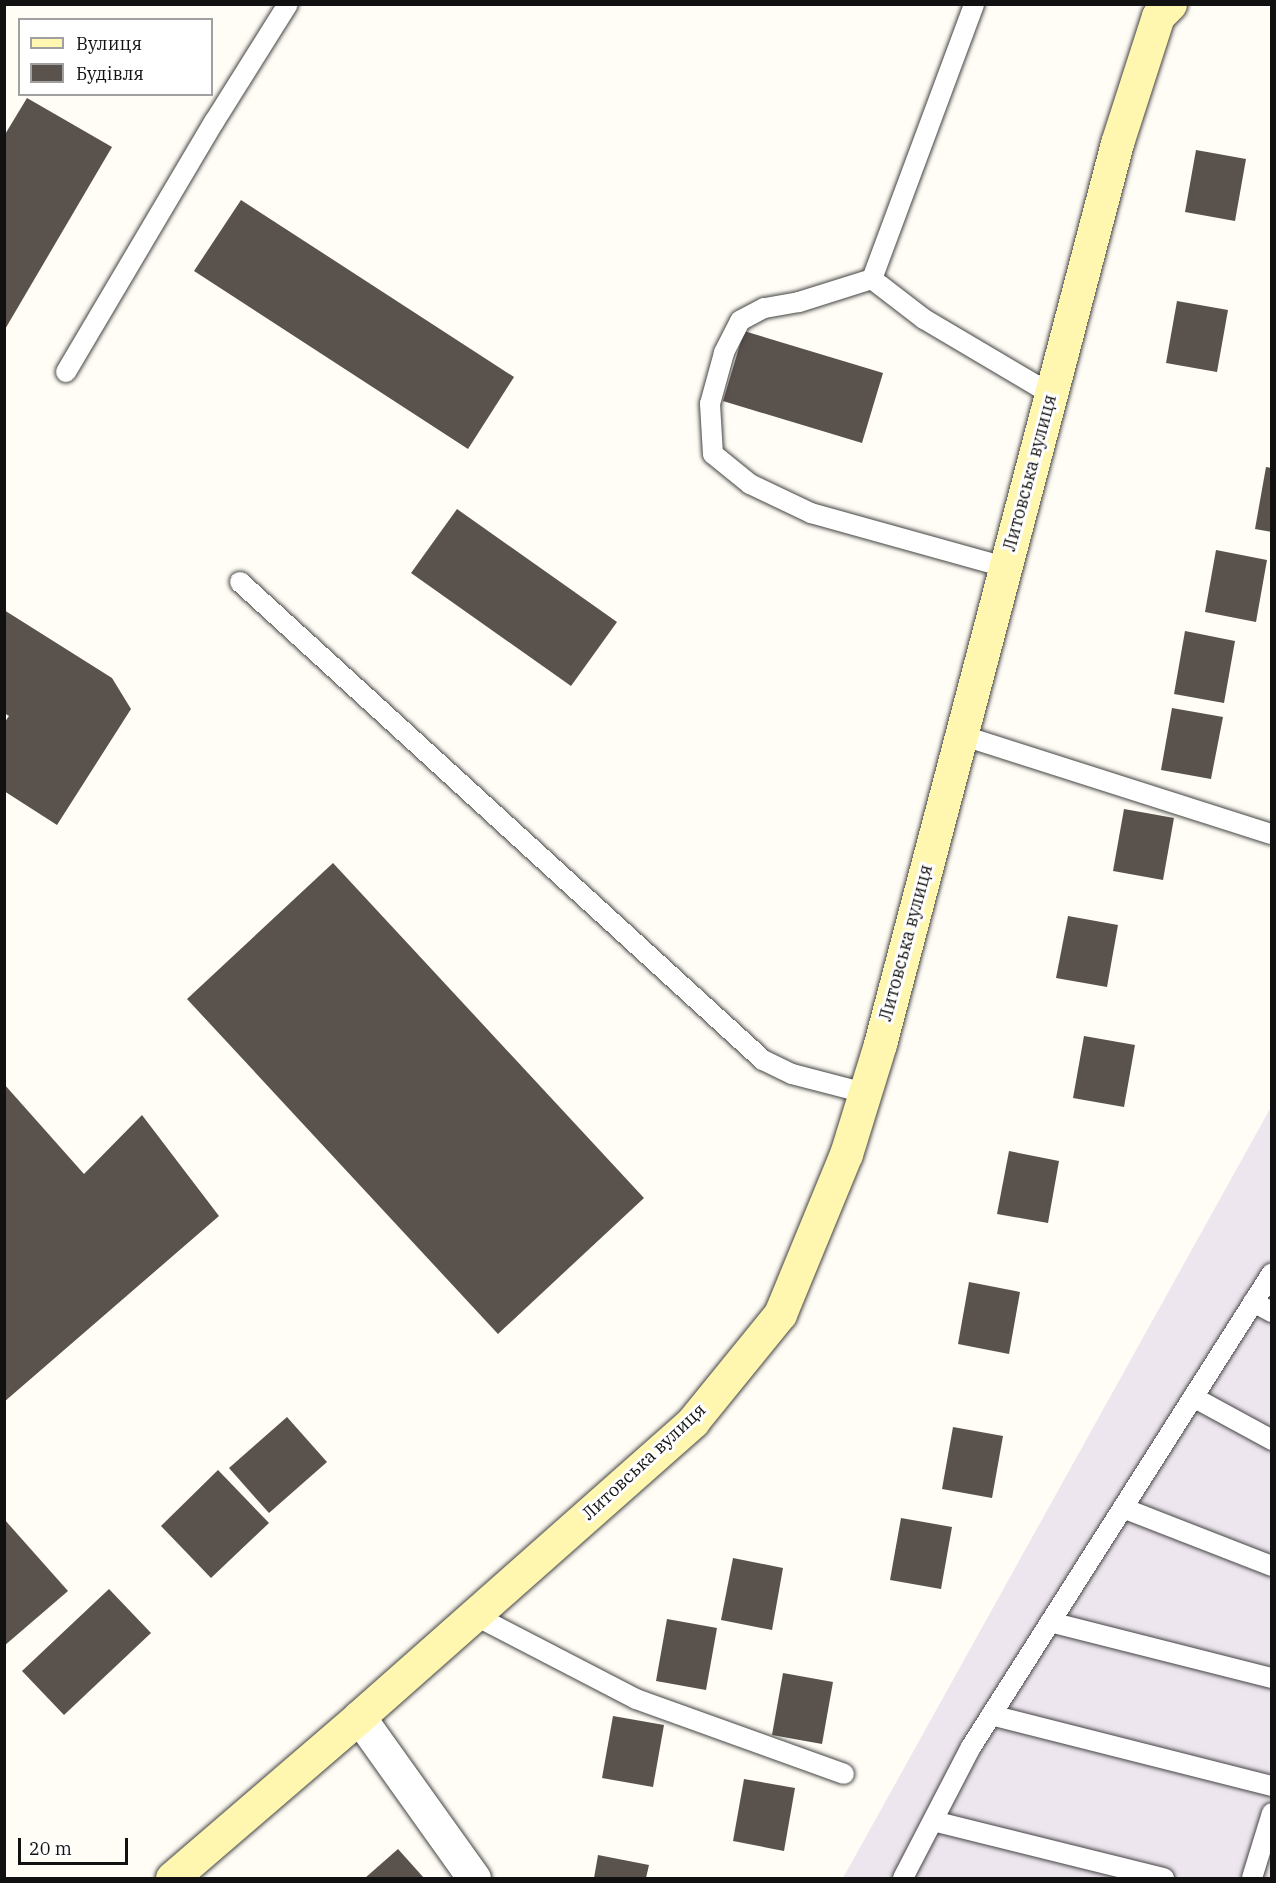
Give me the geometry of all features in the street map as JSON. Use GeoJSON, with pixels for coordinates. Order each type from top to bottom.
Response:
{"type":"FeatureCollection","features":[{"type":"Feature","properties":{"kind":"street","name":"Литовська вулиця"},"geometry":{"type":"LineString","coordinates":[[172,1878],[359,1717],[693,1421],[780,1314],[846,1154],[865,1094],[1117,143],[1158,16],[1170,4]]}},
{"type":"Feature","properties":{"kind":"street"},"geometry":{"type":"LineString","coordinates":[[359,1717],[474,1878]]}},
{"type":"Feature","properties":{"kind":"lane"},"geometry":{"type":"LineString","coordinates":[[66,372],[214,122],[288,4]]}},
{"type":"Feature","properties":{"kind":"lane"},"geometry":{"type":"LineString","coordinates":[[872,279],[974,4]]}},
{"type":"Feature","properties":{"kind":"lane"},"geometry":{"type":"LineString","coordinates":[[872,279],[924,319],[1051,394]]}},
{"type":"Feature","properties":{"kind":"lane"},"geometry":{"type":"LineString","coordinates":[[872,279],[799,302],[764,308],[740,321],[724,353],[710,404],[713,454],[750,484],[811,513],[1005,567]]}},
{"type":"Feature","properties":{"kind":"lane"},"geometry":{"type":"LineString","coordinates":[[240,582],[763,1060],[792,1074],[865,1094]]}},
{"type":"Feature","properties":{"kind":"lane"},"geometry":{"type":"LineString","coordinates":[[961,735],[1272,834]]}},
{"type":"Feature","properties":{"kind":"lane"},"geometry":{"type":"LineString","coordinates":[[903,1878],[991,1715],[1272,1273]]}},
{"type":"Feature","properties":{"kind":"lane"},"geometry":{"type":"LineString","coordinates":[[1253,1302],[1272,1312]]}},
{"type":"Feature","properties":{"kind":"lane"},"geometry":{"type":"LineString","coordinates":[[1193,1396],[1272,1440]]}},
{"type":"Feature","properties":{"kind":"lane"},"geometry":{"type":"LineString","coordinates":[[1123,1508],[1272,1566]]}},
{"type":"Feature","properties":{"kind":"lane"},"geometry":{"type":"LineString","coordinates":[[474,1615],[636,1699],[844,1774]]}},
{"type":"Feature","properties":{"kind":"lane"},"geometry":{"type":"LineString","coordinates":[[1050,1622],[1272,1678]]}},
{"type":"Feature","properties":{"kind":"lane"},"geometry":{"type":"LineString","coordinates":[[991,1715],[1272,1786]]}},
{"type":"Feature","properties":{"kind":"lane"},"geometry":{"type":"LineString","coordinates":[[1252,1878],[1272,1813]]}},
{"type":"Feature","properties":{"kind":"lane"},"geometry":{"type":"LineString","coordinates":[[933,1821],[1164,1878]]}},
{"type":"Feature","properties":{"kind":"shaded area"},"geometry":{"type":"Polygon","coordinates":[[[1271,1107],[1271,1878],[843,1878],[1271,1107]]]}},
{"type":"Feature","properties":{"kind":"building"},"geometry":{"type":"Polygon","coordinates":[[[27,98],[112,147],[4,331],[4,136],[27,98]]]}},
{"type":"Feature","properties":{"kind":"building"},"geometry":{"type":"Polygon","coordinates":[[[1196,150],[1246,159],[1235,221],[1185,212],[1196,150]]]}},
{"type":"Feature","properties":{"kind":"building"},"geometry":{"type":"Polygon","coordinates":[[[241,200],[514,377],[468,449],[194,271],[241,200]]]}},
{"type":"Feature","properties":{"kind":"building"},"geometry":{"type":"Polygon","coordinates":[[[1177,301],[1228,310],[1217,372],[1166,363],[1177,301]]]}},
{"type":"Feature","properties":{"kind":"building"},"geometry":{"type":"Polygon","coordinates":[[[744,331],[883,373],[862,443],[723,401],[744,331]]]}},
{"type":"Feature","properties":{"kind":"building"},"geometry":{"type":"Polygon","coordinates":[[[1266,467],[1272,468],[1272,532],[1255,529],[1266,467]]]}},
{"type":"Feature","properties":{"kind":"building"},"geometry":{"type":"Polygon","coordinates":[[[457,509],[617,622],[571,686],[411,573],[457,509]]]}},
{"type":"Feature","properties":{"kind":"building"},"geometry":{"type":"Polygon","coordinates":[[[1216,550],[1267,560],[1256,622],[1205,612],[1216,550]]]}},
{"type":"Feature","properties":{"kind":"building"},"geometry":{"type":"Polygon","coordinates":[[[4,610],[112,678],[131,709],[57,825],[4,791],[4,723],[9,716],[4,713],[4,610]]]}},
{"type":"Feature","properties":{"kind":"building"},"geometry":{"type":"Polygon","coordinates":[[[1185,631],[1235,641],[1224,703],[1174,694],[1185,631]]]}},
{"type":"Feature","properties":{"kind":"building"},"geometry":{"type":"Polygon","coordinates":[[[1172,708],[1223,717],[1211,779],[1161,770],[1172,708]]]}},
{"type":"Feature","properties":{"kind":"building"},"geometry":{"type":"Polygon","coordinates":[[[1124,809],[1174,818],[1163,880],[1113,871],[1124,809]]]}},
{"type":"Feature","properties":{"kind":"building"},"geometry":{"type":"Polygon","coordinates":[[[333,863],[644,1198],[498,1334],[187,999],[333,863]]]}},
{"type":"Feature","properties":{"kind":"building"},"geometry":{"type":"Polygon","coordinates":[[[1068,916],[1118,925],[1107,987],[1056,978],[1068,916]]]}},
{"type":"Feature","properties":{"kind":"building"},"geometry":{"type":"Polygon","coordinates":[[[1084,1036],[1135,1045],[1124,1107],[1073,1098],[1084,1036]]]}},
{"type":"Feature","properties":{"kind":"building"},"geometry":{"type":"Polygon","coordinates":[[[4,1084],[84,1174],[142,1115],[219,1216],[4,1402],[4,1084]]]}},
{"type":"Feature","properties":{"kind":"building"},"geometry":{"type":"Polygon","coordinates":[[[1009,1151],[1059,1161],[1048,1223],[997,1214],[1009,1151]]]}},
{"type":"Feature","properties":{"kind":"building"},"geometry":{"type":"Polygon","coordinates":[[[969,1282],[1020,1292],[1009,1354],[958,1344],[969,1282]]]}},
{"type":"Feature","properties":{"kind":"building"},"geometry":{"type":"Polygon","coordinates":[[[287,1417],[327,1462],[269,1513],[229,1468],[287,1417]]]}},
{"type":"Feature","properties":{"kind":"building"},"geometry":{"type":"Polygon","coordinates":[[[953,1427],[1003,1436],[992,1498],[942,1489],[953,1427]]]}},
{"type":"Feature","properties":{"kind":"building"},"geometry":{"type":"Polygon","coordinates":[[[218,1470],[269,1523],[211,1578],[161,1526],[218,1470]]]}},
{"type":"Feature","properties":{"kind":"building"},"geometry":{"type":"Polygon","coordinates":[[[901,1518],[952,1527],[941,1589],[890,1580],[901,1518]]]}},
{"type":"Feature","properties":{"kind":"building"},"geometry":{"type":"Polygon","coordinates":[[[4,1519],[68,1591],[4,1646],[4,1519]]]}},
{"type":"Feature","properties":{"kind":"building"},"geometry":{"type":"Polygon","coordinates":[[[733,1558],[783,1568],[772,1630],[721,1620],[733,1558]]]}},
{"type":"Feature","properties":{"kind":"building"},"geometry":{"type":"Polygon","coordinates":[[[109,1589],[151,1633],[64,1715],[22,1671],[109,1589]]]}},
{"type":"Feature","properties":{"kind":"building"},"geometry":{"type":"Polygon","coordinates":[[[667,1619],[717,1628],[706,1690],[656,1681],[667,1619]]]}},
{"type":"Feature","properties":{"kind":"building"},"geometry":{"type":"Polygon","coordinates":[[[783,1673],[833,1682],[822,1744],[772,1735],[783,1673]]]}},
{"type":"Feature","properties":{"kind":"building"},"geometry":{"type":"Polygon","coordinates":[[[613,1716],[664,1725],[653,1787],[602,1778],[613,1716]]]}},
{"type":"Feature","properties":{"kind":"building"},"geometry":{"type":"Polygon","coordinates":[[[744,1779],[795,1788],[784,1851],[733,1841],[744,1779]]]}},
{"type":"Feature","properties":{"kind":"building"},"geometry":{"type":"Polygon","coordinates":[[[398,1849],[424,1878],[365,1878],[398,1849]]]}},
{"type":"Feature","properties":{"kind":"building"},"geometry":{"type":"Polygon","coordinates":[[[598,1855],[649,1865],[646,1878],[594,1878],[598,1855]]]}}]}
